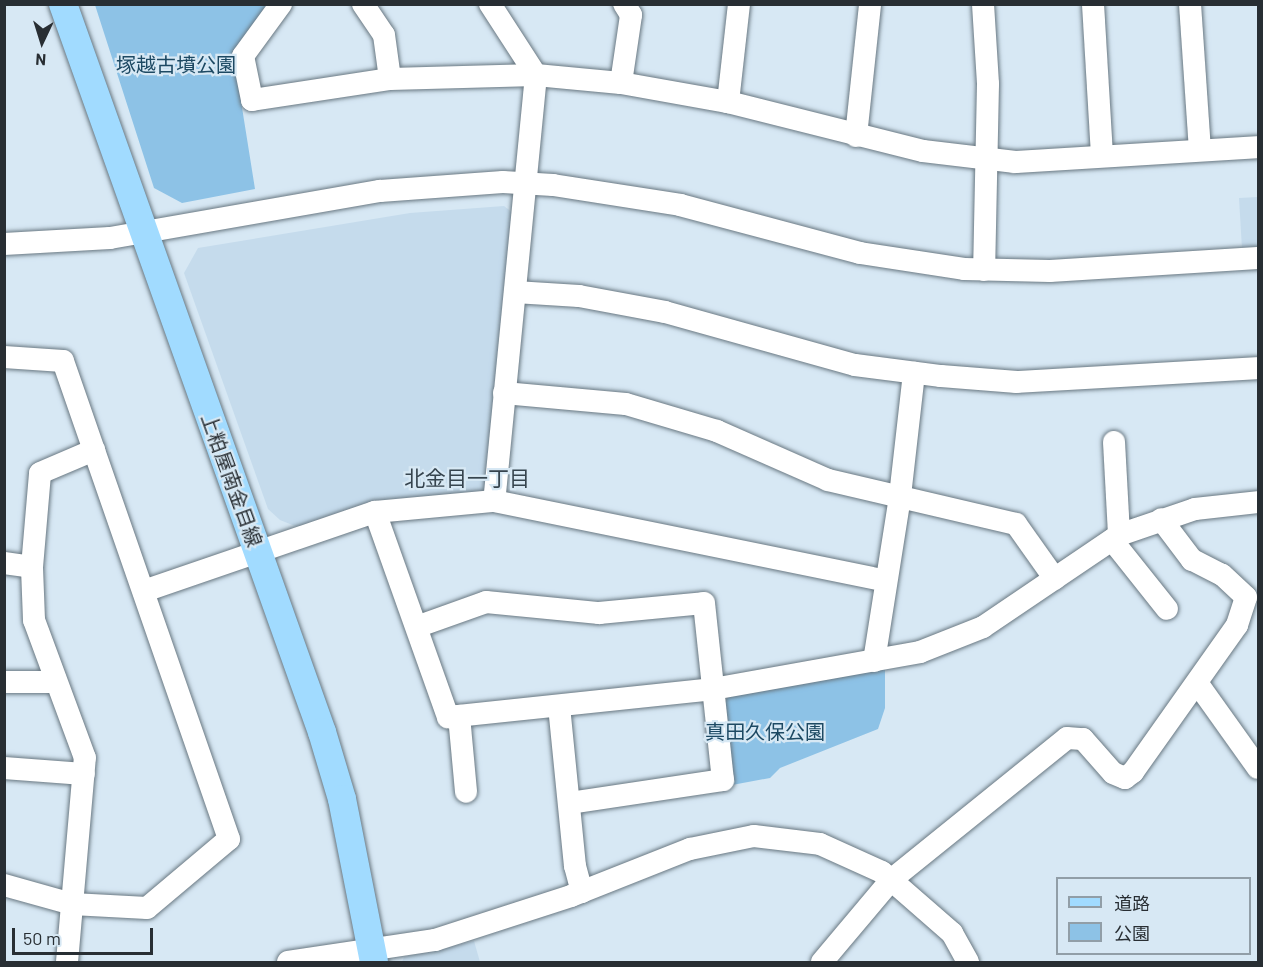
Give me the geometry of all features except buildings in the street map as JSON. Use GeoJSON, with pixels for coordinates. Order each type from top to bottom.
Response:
{"type":"FeatureCollection","features":[{"type":"Feature","properties":{"kind":"main road","name":"上粕屋南金目線"},"geometry":{"type":"LineString","coordinates":[[63,4],[342,799],[373,957]]}},
{"type":"Feature","properties":{"kind":"street"},"geometry":{"type":"LineString","coordinates":[[281,4],[243,56],[252,100],[390,79],[536,75],[621,83],[728,102],[923,151],[1015,162],[1258,147]]}},
{"type":"Feature","properties":{"kind":"street"},"geometry":{"type":"LineString","coordinates":[[363,4],[384,35],[390,79]]}},
{"type":"Feature","properties":{"kind":"street"},"geometry":{"type":"LineString","coordinates":[[490,4],[536,75],[494,501]]}},
{"type":"Feature","properties":{"kind":"street"},"geometry":{"type":"LineString","coordinates":[[621,83],[631,15],[624,4]]}},
{"type":"Feature","properties":{"kind":"street"},"geometry":{"type":"LineString","coordinates":[[728,102],[739,4]]}},
{"type":"Feature","properties":{"kind":"street"},"geometry":{"type":"LineString","coordinates":[[856,136],[870,4]]}},
{"type":"Feature","properties":{"kind":"street"},"geometry":{"type":"LineString","coordinates":[[983,4],[987,158],[984,270]]}},
{"type":"Feature","properties":{"kind":"street"},"geometry":{"type":"LineString","coordinates":[[1093,4],[1102,156]]}},
{"type":"Feature","properties":{"kind":"street"},"geometry":{"type":"LineString","coordinates":[[1190,4],[1200,150]]}},
{"type":"Feature","properties":{"kind":"street"},"geometry":{"type":"LineString","coordinates":[[4,244],[72,242],[144,233],[380,191],[526,183],[681,205],[860,253],[984,270],[1050,271],[1258,258]]}},
{"type":"Feature","properties":{"kind":"street"},"geometry":{"type":"LineString","coordinates":[[515,292],[579,297],[665,312],[855,365],[914,373],[1017,382],[1258,368]]}},
{"type":"Feature","properties":{"kind":"street"},"geometry":{"type":"LineString","coordinates":[[4,357],[63,361],[229,839],[147,908],[72,904],[4,885]]}},
{"type":"Feature","properties":{"kind":"street"},"geometry":{"type":"LineString","coordinates":[[874,660],[900,496],[914,373]]}},
{"type":"Feature","properties":{"kind":"street"},"geometry":{"type":"LineString","coordinates":[[504,393],[626,404],[717,431],[828,480],[1016,524],[1055,579]]}},
{"type":"Feature","properties":{"kind":"street"},"geometry":{"type":"LineString","coordinates":[[1114,442],[1116,538],[1153,603]]}},
{"type":"Feature","properties":{"kind":"street"},"geometry":{"type":"LineString","coordinates":[[67,963],[85,758],[34,620],[32,567],[40,473],[94,450]]}},
{"type":"Feature","properties":{"kind":"street"},"geometry":{"type":"LineString","coordinates":[[144,591],[375,512],[494,501],[886,581]]}},
{"type":"Feature","properties":{"kind":"street"},"geometry":{"type":"LineString","coordinates":[[375,512],[419,626],[448,717],[713,689],[920,652],[983,627],[1116,538],[1161,519],[1195,509],[1258,502]]}},
{"type":"Feature","properties":{"kind":"street"},"geometry":{"type":"LineString","coordinates":[[822,963],[891,880],[1067,738],[1083,739],[1113,773],[1125,778],[1133,772],[1198,684],[1237,625],[1246,597],[1222,575],[1192,560],[1161,519]]}},
{"type":"Feature","properties":{"kind":"street"},"geometry":{"type":"LineString","coordinates":[[4,563],[32,567]]}},
{"type":"Feature","properties":{"kind":"street"},"geometry":{"type":"LineString","coordinates":[[419,626],[486,602],[599,613],[704,603],[723,780],[570,803]]}},
{"type":"Feature","properties":{"kind":"street"},"geometry":{"type":"LineString","coordinates":[[4,682],[56,682]]}},
{"type":"Feature","properties":{"kind":"street"},"geometry":{"type":"LineString","coordinates":[[1198,684],[1258,768]]}},
{"type":"Feature","properties":{"kind":"street"},"geometry":{"type":"LineString","coordinates":[[559,706],[575,866],[582,892]]}},
{"type":"Feature","properties":{"kind":"street"},"geometry":{"type":"LineString","coordinates":[[459,716],[466,792]]}},
{"type":"Feature","properties":{"kind":"street"},"geometry":{"type":"LineString","coordinates":[[4,768],[84,774]]}},
{"type":"Feature","properties":{"kind":"street"},"geometry":{"type":"LineString","coordinates":[[288,963],[373,957],[435,940],[582,892],[690,849],[754,836],[820,844],[891,880],[952,933],[968,963]]}},
{"type":"Feature","properties":{"kind":"shaded area"},"geometry":{"type":"Polygon","coordinates":[[[1258,197],[1258,248],[1242,249],[1239,198],[1258,197]]]}},
{"type":"Feature","properties":{"kind":"shaded area"},"geometry":{"type":"Polygon","coordinates":[[[504,206],[514,214],[487,494],[300,528],[280,520],[268,509],[184,273],[198,248],[410,213],[504,206]]]}},
{"type":"Feature","properties":{"kind":"shaded area"},"geometry":{"type":"Polygon","coordinates":[[[474,941],[480,962],[402,962],[404,957],[474,941]]]}},
{"type":"Feature","properties":{"kind":"green space","name":"塚越古墳公園"},"geometry":{"type":"Polygon","coordinates":[[[95,5],[267,5],[233,51],[255,189],[182,203],[154,188],[95,5]]]}},
{"type":"Feature","properties":{"kind":"green space","name":"真田久保公園"},"geometry":{"type":"Polygon","coordinates":[[[885,669],[885,708],[878,729],[780,768],[770,778],[732,785],[724,703],[728,697],[885,669]]]}},
{"type":"Feature","properties":{"kind":"district","name":"北金目一丁目"},"geometry":{"type":"Point","coordinates":[467,478]}}]}
